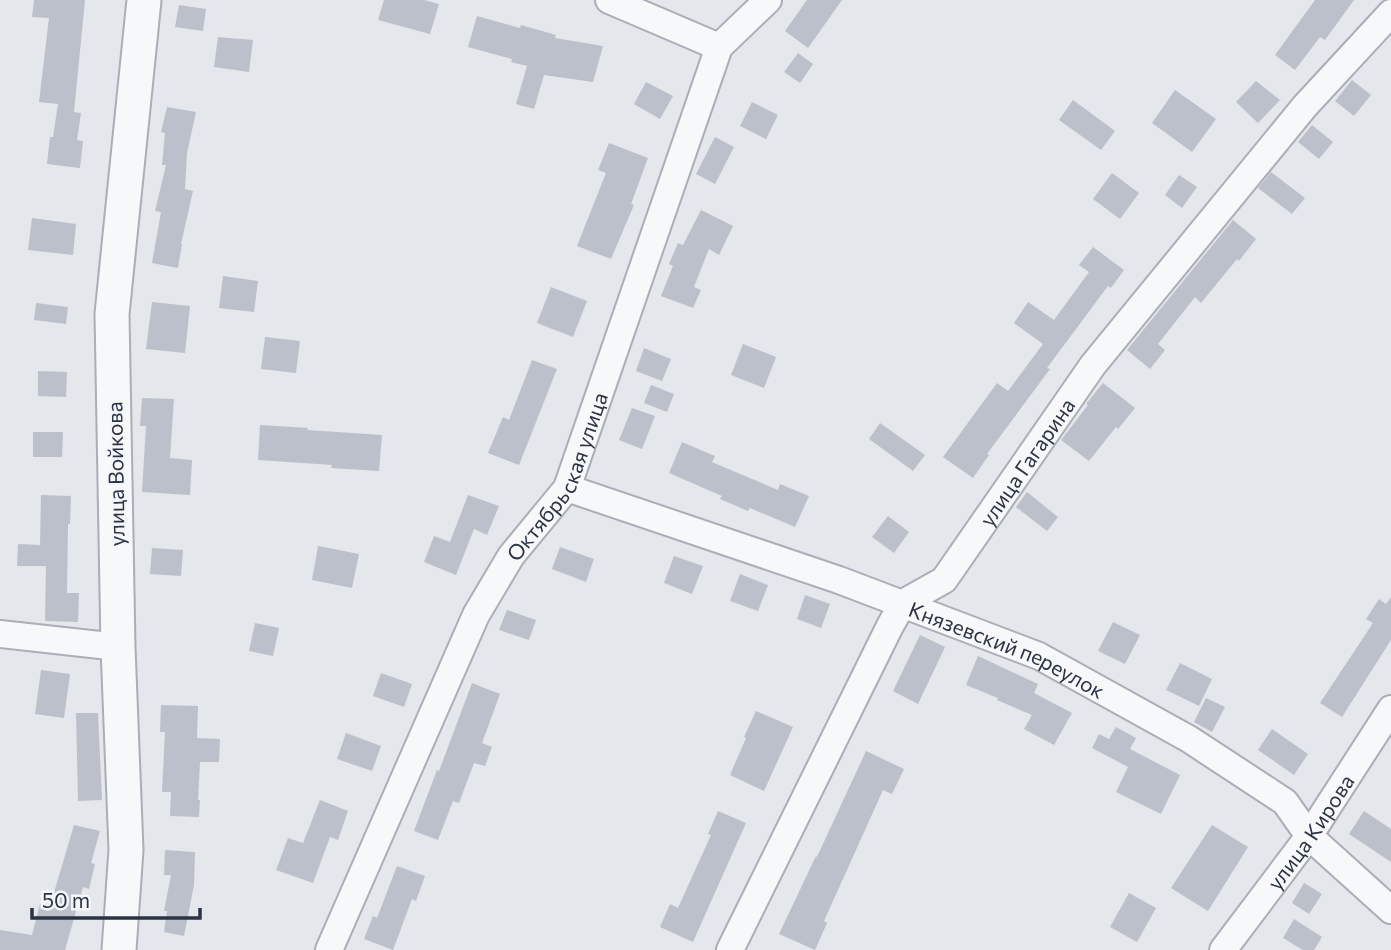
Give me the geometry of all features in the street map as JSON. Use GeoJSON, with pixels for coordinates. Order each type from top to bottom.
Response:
{"type":"FeatureCollection","features":[{"type":"Feature","properties":{"kind":"street","name":"улица Войкова"},"geometry":{"type":"LineString","coordinates":[[119,950],[126,850],[118,647],[112,314],[144,0]]}},
{"type":"Feature","properties":{"kind":"street"},"geometry":{"type":"LineString","coordinates":[[609,0],[719,47]]}},
{"type":"Feature","properties":{"kind":"street","name":"Октябрьская улица"},"geometry":{"type":"LineString","coordinates":[[329,950],[476,615],[511,556],[566,488],[719,47],[768,0]]}},
{"type":"Feature","properties":{"kind":"street","name":"улица Гагарина"},"geometry":{"type":"LineString","coordinates":[[903,603],[944,580],[1093,365],[1305,106],[1391,13]]}},
{"type":"Feature","properties":{"kind":"street","name":"Князевский переулок"},"geometry":{"type":"LineString","coordinates":[[566,488],[839,580],[1039,656],[1189,739],[1284,802],[1309,836],[1391,910]]}},
{"type":"Feature","properties":{"kind":"street"},"geometry":{"type":"LineString","coordinates":[[730,950],[903,603]]}},
{"type":"Feature","properties":{"kind":"street"},"geometry":{"type":"LineString","coordinates":[[0,634],[118,647]]}},
{"type":"Feature","properties":{"kind":"street","name":"улица Кирова"},"geometry":{"type":"LineString","coordinates":[[1223,950],[1309,836],[1391,709]]}},
{"type":"Feature","properties":{"kind":"building"},"geometry":{"type":"Polygon","coordinates":[[[34,0],[85,0],[74,112],[81,113],[77,140],[83,141],[80,168],[47,164],[58,104],[39,102],[49,18],[32,17],[34,0]]]}},
{"type":"Feature","properties":{"kind":"building"},"geometry":{"type":"Polygon","coordinates":[[[384,0],[424,0],[439,4],[430,34],[378,20],[384,0]]]}},
{"type":"Feature","properties":{"kind":"building"},"geometry":{"type":"Polygon","coordinates":[[[807,0],[842,0],[808,48],[785,31],[807,0]]]}},
{"type":"Feature","properties":{"kind":"building"},"geometry":{"type":"Polygon","coordinates":[[[1315,0],[1354,0],[1325,40],[1320,37],[1295,70],[1275,55],[1315,0]]]}},
{"type":"Feature","properties":{"kind":"building"},"geometry":{"type":"Polygon","coordinates":[[[179,5],[206,9],[203,31],[175,27],[179,5]]]}},
{"type":"Feature","properties":{"kind":"building"},"geometry":{"type":"Polygon","coordinates":[[[477,16],[520,28],[521,25],[556,35],[555,38],[603,46],[593,82],[544,75],[534,109],[516,104],[527,66],[468,47],[477,16]]]}},
{"type":"Feature","properties":{"kind":"building"},"geometry":{"type":"Polygon","coordinates":[[[218,37],[253,40],[249,72],[214,67],[218,37]]]}},
{"type":"Feature","properties":{"kind":"building"},"geometry":{"type":"Polygon","coordinates":[[[798,53],[813,64],[800,83],[784,72],[798,53]]]}},
{"type":"Feature","properties":{"kind":"building"},"geometry":{"type":"Polygon","coordinates":[[[1352,80],[1371,95],[1354,116],[1335,101],[1352,80]]]}},
{"type":"Feature","properties":{"kind":"building"},"geometry":{"type":"Polygon","coordinates":[[[1256,81],[1280,100],[1258,123],[1236,102],[1256,81]]]}},
{"type":"Feature","properties":{"kind":"building"},"geometry":{"type":"Polygon","coordinates":[[[646,82],[673,96],[660,119],[634,104],[646,82]]]}},
{"type":"Feature","properties":{"kind":"building"},"geometry":{"type":"Polygon","coordinates":[[[1175,90],[1216,119],[1192,152],[1152,123],[1175,90]]]}},
{"type":"Feature","properties":{"kind":"building"},"geometry":{"type":"Polygon","coordinates":[[[1073,100],[1115,131],[1101,150],[1059,120],[1073,100]]]}},
{"type":"Feature","properties":{"kind":"building"},"geometry":{"type":"Polygon","coordinates":[[[752,102],[778,115],[766,139],[740,126],[752,102]]]}},
{"type":"Feature","properties":{"kind":"building"},"geometry":{"type":"Polygon","coordinates":[[[167,107],[196,112],[187,153],[185,189],[193,191],[178,268],[152,263],[161,212],[155,211],[166,165],[162,165],[165,133],[161,132],[167,107]]]}},
{"type":"Feature","properties":{"kind":"building"},"geometry":{"type":"Polygon","coordinates":[[[1312,125],[1333,142],[1319,159],[1298,142],[1312,125]]]}},
{"type":"Feature","properties":{"kind":"building"},"geometry":{"type":"Polygon","coordinates":[[[715,137],[734,147],[715,184],[696,174],[715,137]]]}},
{"type":"Feature","properties":{"kind":"building"},"geometry":{"type":"Polygon","coordinates":[[[609,143],[648,158],[631,204],[634,205],[611,259],[577,246],[606,173],[598,170],[609,143]]]}},
{"type":"Feature","properties":{"kind":"building"},"geometry":{"type":"Polygon","coordinates":[[[1271,172],[1305,198],[1292,214],[1258,188],[1271,172]]]}},
{"type":"Feature","properties":{"kind":"building"},"geometry":{"type":"Polygon","coordinates":[[[1112,173],[1139,193],[1120,219],[1093,199],[1112,173]]]}},
{"type":"Feature","properties":{"kind":"building"},"geometry":{"type":"Polygon","coordinates":[[[1179,175],[1197,187],[1182,208],[1165,195],[1179,175]]]}},
{"type":"Feature","properties":{"kind":"building"},"geometry":{"type":"Polygon","coordinates":[[[701,210],[733,226],[719,255],[709,249],[694,287],[701,290],[693,308],[661,296],[673,266],[669,264],[678,243],[683,245],[701,210]]]}},
{"type":"Feature","properties":{"kind":"building"},"geometry":{"type":"Polygon","coordinates":[[[32,218],[76,224],[73,255],[28,250],[32,218]]]}},
{"type":"Feature","properties":{"kind":"building"},"geometry":{"type":"Polygon","coordinates":[[[1233,220],[1256,239],[1201,303],[1195,297],[1158,344],[1165,350],[1150,369],[1127,350],[1233,220]]]}},
{"type":"Feature","properties":{"kind":"building"},"geometry":{"type":"Polygon","coordinates":[[[1093,247],[1124,270],[1111,288],[1108,286],[1047,368],[1050,369],[987,454],[989,455],[973,478],[943,457],[997,383],[1008,391],[1043,344],[1014,323],[1028,302],[1054,320],[1089,272],[1079,265],[1093,247]]]}},
{"type":"Feature","properties":{"kind":"building"},"geometry":{"type":"Polygon","coordinates":[[[223,276],[258,281],[254,312],[219,308],[223,276]]]}},
{"type":"Feature","properties":{"kind":"building"},"geometry":{"type":"Polygon","coordinates":[[[551,287],[587,301],[573,337],[537,323],[551,287]]]}},
{"type":"Feature","properties":{"kind":"building"},"geometry":{"type":"Polygon","coordinates":[[[152,302],[190,306],[185,353],[146,349],[152,302]]]}},
{"type":"Feature","properties":{"kind":"building"},"geometry":{"type":"Polygon","coordinates":[[[36,303],[68,307],[66,324],[34,320],[36,303]]]}},
{"type":"Feature","properties":{"kind":"building"},"geometry":{"type":"Polygon","coordinates":[[[265,337],[300,341],[296,373],[261,369],[265,337]]]}},
{"type":"Feature","properties":{"kind":"building"},"geometry":{"type":"Polygon","coordinates":[[[743,344],[776,357],[764,388],[731,375],[743,344]]]}},
{"type":"Feature","properties":{"kind":"building"},"geometry":{"type":"Polygon","coordinates":[[[644,348],[671,359],[662,381],[636,371],[644,348]]]}},
{"type":"Feature","properties":{"kind":"building"},"geometry":{"type":"Polygon","coordinates":[[[532,360],[557,369],[519,465],[488,453],[503,417],[509,420],[532,360]]]}},
{"type":"Feature","properties":{"kind":"building"},"geometry":{"type":"Polygon","coordinates":[[[38,371],[67,372],[66,397],[38,396],[38,371]]]}},
{"type":"Feature","properties":{"kind":"building"},"geometry":{"type":"Polygon","coordinates":[[[1103,383],[1135,408],[1089,461],[1061,440],[1103,383]]]}},
{"type":"Feature","properties":{"kind":"building"},"geometry":{"type":"Polygon","coordinates":[[[651,385],[674,394],[667,412],[644,403],[651,385]]]}},
{"type":"Feature","properties":{"kind":"building"},"geometry":{"type":"Polygon","coordinates":[[[142,398],[174,399],[170,458],[192,460],[190,495],[142,492],[146,426],[140,426],[142,398]]]}},
{"type":"Feature","properties":{"kind":"building"},"geometry":{"type":"Polygon","coordinates":[[[632,408],[655,416],[642,449],[619,440],[632,408]]]}},
{"type":"Feature","properties":{"kind":"building"},"geometry":{"type":"Polygon","coordinates":[[[880,423],[925,455],[913,471],[869,439],[880,423]]]}},
{"type":"Feature","properties":{"kind":"building"},"geometry":{"type":"Polygon","coordinates":[[[260,425],[382,435],[379,471],[258,460],[260,425]]]}},
{"type":"Feature","properties":{"kind":"building"},"geometry":{"type":"Polygon","coordinates":[[[33,432],[63,432],[62,457],[33,457],[33,432]]]}},
{"type":"Feature","properties":{"kind":"building"},"geometry":{"type":"Polygon","coordinates":[[[682,442],[715,456],[712,462],[778,490],[780,484],[809,496],[795,527],[720,499],[722,496],[669,473],[682,442]]]}},
{"type":"Feature","properties":{"kind":"building"},"geometry":{"type":"Polygon","coordinates":[[[1027,492],[1058,517],[1047,531],[1016,507],[1027,492]]]}},
{"type":"Feature","properties":{"kind":"building"},"geometry":{"type":"Polygon","coordinates":[[[41,495],[71,496],[67,593],[79,593],[78,622],[45,621],[46,566],[17,566],[18,544],[40,545],[41,495]]]}},
{"type":"Feature","properties":{"kind":"building"},"geometry":{"type":"Polygon","coordinates":[[[468,495],[499,506],[487,535],[474,529],[456,575],[424,562],[434,536],[450,542],[468,495]]]}},
{"type":"Feature","properties":{"kind":"building"},"geometry":{"type":"Polygon","coordinates":[[[888,516],[909,532],[894,553],[872,537],[888,516]]]}},
{"type":"Feature","properties":{"kind":"building"},"geometry":{"type":"Polygon","coordinates":[[[318,546],[359,554],[352,588],[312,580],[318,546]]]}},
{"type":"Feature","properties":{"kind":"building"},"geometry":{"type":"Polygon","coordinates":[[[560,547],[594,559],[586,582],[552,569],[560,547]]]}},
{"type":"Feature","properties":{"kind":"building"},"geometry":{"type":"Polygon","coordinates":[[[152,548],[183,550],[181,576],[150,574],[152,548]]]}},
{"type":"Feature","properties":{"kind":"building"},"geometry":{"type":"Polygon","coordinates":[[[674,556],[703,566],[692,594],[664,583],[674,556]]]}},
{"type":"Feature","properties":{"kind":"building"},"geometry":{"type":"Polygon","coordinates":[[[740,574],[768,585],[758,611],[730,601],[740,574]]]}},
{"type":"Feature","properties":{"kind":"building"},"geometry":{"type":"Polygon","coordinates":[[[805,595],[830,604],[821,628],[797,619],[805,595]]]}},
{"type":"Feature","properties":{"kind":"building"},"geometry":{"type":"Polygon","coordinates":[[[1391,597],[1391,640],[1342,717],[1320,703],[1373,623],[1366,619],[1379,599],[1386,604],[1391,597]]]}},
{"type":"Feature","properties":{"kind":"building"},"geometry":{"type":"Polygon","coordinates":[[[507,610],[536,620],[529,640],[499,630],[507,610]]]}},
{"type":"Feature","properties":{"kind":"building"},"geometry":{"type":"Polygon","coordinates":[[[1113,622],[1140,635],[1125,664],[1098,651],[1113,622]]]}},
{"type":"Feature","properties":{"kind":"building"},"geometry":{"type":"Polygon","coordinates":[[[255,623],[279,628],[273,656],[249,651],[255,623]]]}},
{"type":"Feature","properties":{"kind":"building"},"geometry":{"type":"Polygon","coordinates":[[[920,635],[945,647],[918,704],[893,691],[920,635]]]}},
{"type":"Feature","properties":{"kind":"building"},"geometry":{"type":"Polygon","coordinates":[[[978,656],[1038,684],[1034,693],[1072,713],[1054,745],[1024,729],[1032,715],[966,685],[978,656]]]}},
{"type":"Feature","properties":{"kind":"building"},"geometry":{"type":"Polygon","coordinates":[[[1180,663],[1212,679],[1199,706],[1166,690],[1180,663]]]}},
{"type":"Feature","properties":{"kind":"building"},"geometry":{"type":"Polygon","coordinates":[[[41,670],[70,674],[64,718],[35,714],[41,670]]]}},
{"type":"Feature","properties":{"kind":"building"},"geometry":{"type":"Polygon","coordinates":[[[381,673],[412,684],[404,707],[373,696],[381,673]]]}},
{"type":"Feature","properties":{"kind":"building"},"geometry":{"type":"Polygon","coordinates":[[[472,683],[500,694],[482,743],[492,747],[485,766],[474,763],[459,803],[453,801],[438,840],[414,831],[472,683]]]}},
{"type":"Feature","properties":{"kind":"building"},"geometry":{"type":"Polygon","coordinates":[[[1206,698],[1225,707],[1212,732],[1194,722],[1206,698]]]}},
{"type":"Feature","properties":{"kind":"building"},"geometry":{"type":"Polygon","coordinates":[[[161,705],[198,706],[197,738],[220,739],[219,762],[200,762],[199,817],[170,816],[171,792],[162,792],[165,732],[160,732],[161,705]]]}},
{"type":"Feature","properties":{"kind":"building"},"geometry":{"type":"Polygon","coordinates":[[[756,711],[793,727],[764,791],[730,775],[756,711]]]}},
{"type":"Feature","properties":{"kind":"building"},"geometry":{"type":"Polygon","coordinates":[[[76,713],[98,713],[102,800],[78,801],[76,713]]]}},
{"type":"Feature","properties":{"kind":"building"},"geometry":{"type":"Polygon","coordinates":[[[1116,727],[1136,738],[1130,749],[1180,775],[1161,814],[1116,792],[1128,767],[1092,748],[1099,734],[1109,739],[1116,727]]]}},
{"type":"Feature","properties":{"kind":"building"},"geometry":{"type":"Polygon","coordinates":[[[1272,729],[1308,754],[1294,775],[1258,750],[1272,729]]]}},
{"type":"Feature","properties":{"kind":"building"},"geometry":{"type":"Polygon","coordinates":[[[346,733],[381,746],[372,771],[337,759],[346,733]]]}},
{"type":"Feature","properties":{"kind":"building"},"geometry":{"type":"Polygon","coordinates":[[[866,751],[904,769],[892,794],[883,790],[824,921],[827,923],[815,950],[779,934],[866,751]]]}},
{"type":"Feature","properties":{"kind":"building"},"geometry":{"type":"Polygon","coordinates":[[[320,800],[348,811],[338,840],[330,837],[313,883],[276,870],[288,838],[303,843],[320,800]]]}},
{"type":"Feature","properties":{"kind":"building"},"geometry":{"type":"Polygon","coordinates":[[[718,811],[746,823],[693,942],[660,927],[670,904],[678,908],[711,835],[708,834],[718,811]]]}},
{"type":"Feature","properties":{"kind":"building"},"geometry":{"type":"Polygon","coordinates":[[[1364,811],[1391,829],[1391,862],[1349,834],[1364,811]]]}},
{"type":"Feature","properties":{"kind":"building"},"geometry":{"type":"Polygon","coordinates":[[[74,825],[100,831],[91,863],[95,864],[89,889],[83,887],[65,950],[0,950],[0,930],[32,935],[40,904],[50,906],[74,825]]]}},
{"type":"Feature","properties":{"kind":"building"},"geometry":{"type":"Polygon","coordinates":[[[1212,825],[1248,847],[1208,911],[1171,888],[1212,825]]]}},
{"type":"Feature","properties":{"kind":"building"},"geometry":{"type":"Polygon","coordinates":[[[165,850],[195,852],[194,885],[184,936],[164,932],[167,911],[164,911],[171,875],[164,875],[165,850]]]}},
{"type":"Feature","properties":{"kind":"building"},"geometry":{"type":"Polygon","coordinates":[[[397,866],[425,876],[416,901],[412,899],[393,950],[364,939],[373,916],[377,918],[397,866]]]}},
{"type":"Feature","properties":{"kind":"building"},"geometry":{"type":"Polygon","coordinates":[[[1304,883],[1322,894],[1309,914],[1292,903],[1304,883]]]}},
{"type":"Feature","properties":{"kind":"building"},"geometry":{"type":"Polygon","coordinates":[[[1129,893],[1156,908],[1137,942],[1110,927],[1129,893]]]}},
{"type":"Feature","properties":{"kind":"building"},"geometry":{"type":"Polygon","coordinates":[[[1294,919],[1322,937],[1314,950],[1303,950],[1283,938],[1294,919]]]}}]}
